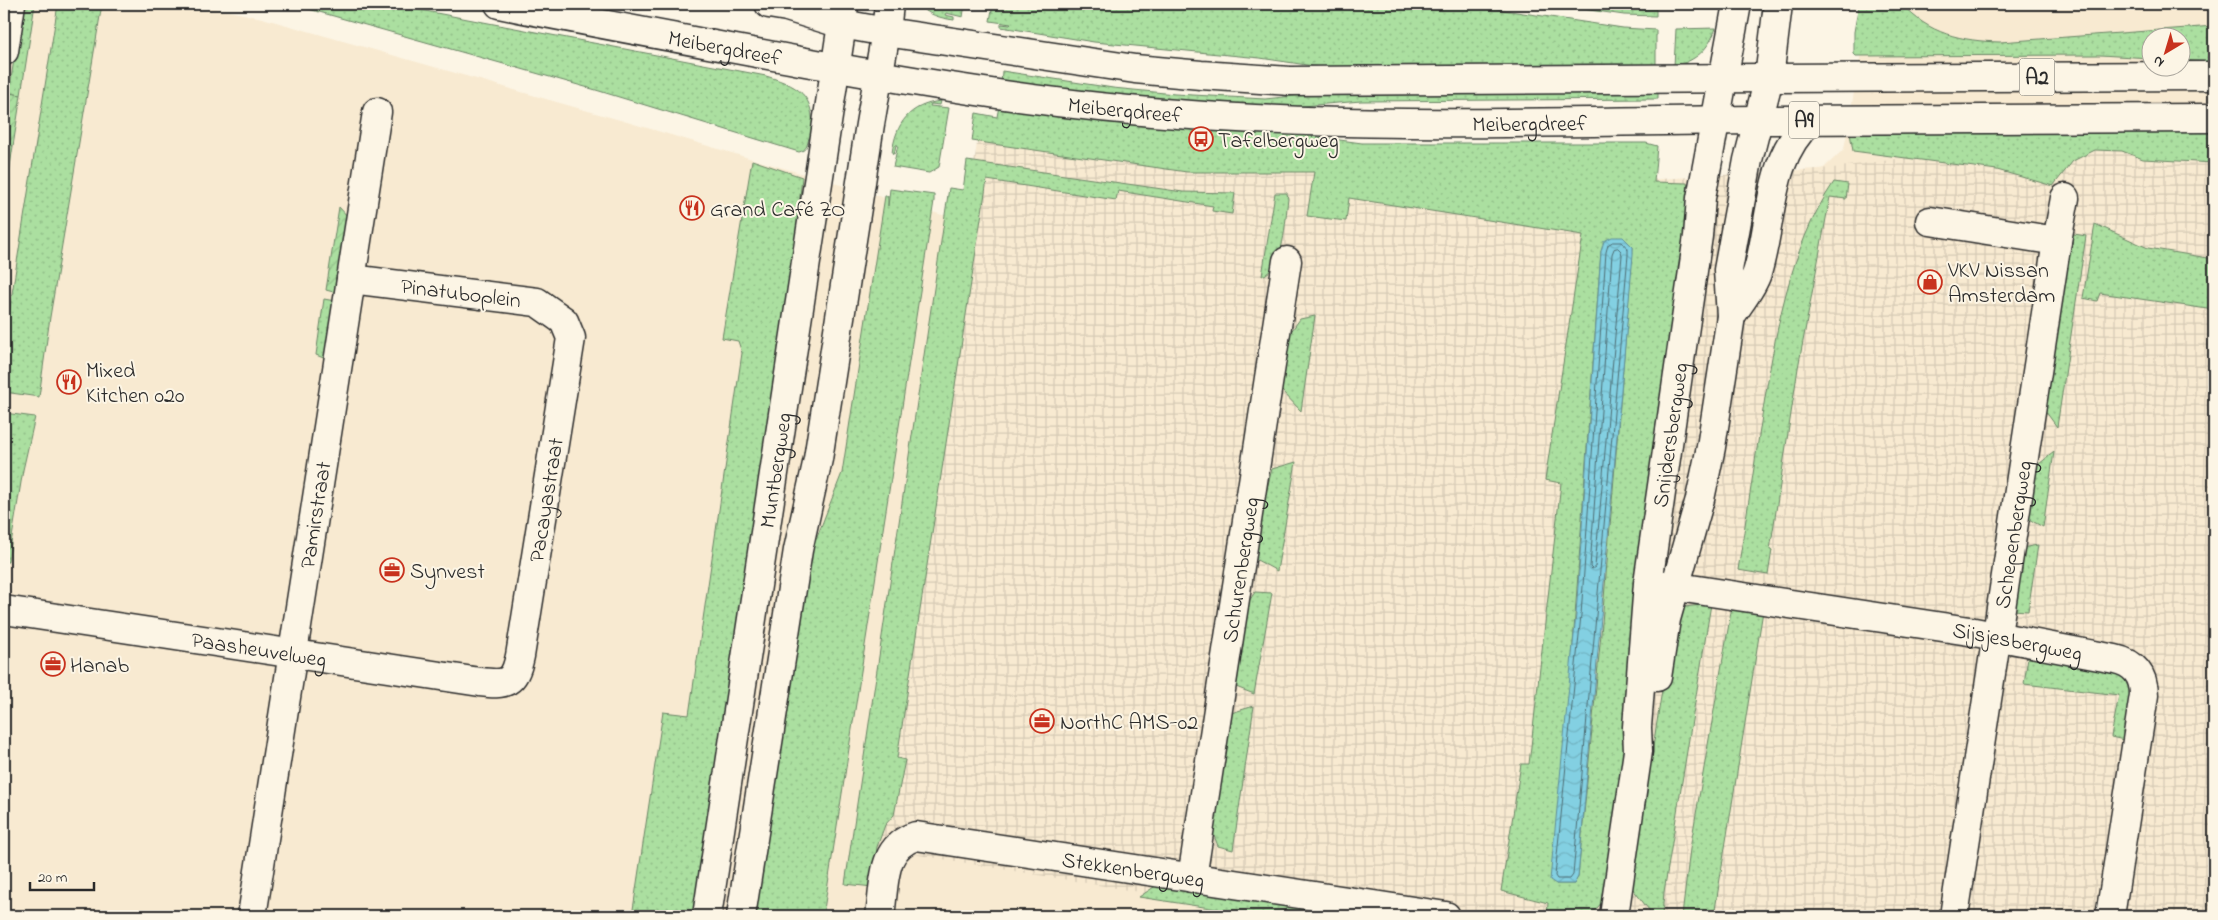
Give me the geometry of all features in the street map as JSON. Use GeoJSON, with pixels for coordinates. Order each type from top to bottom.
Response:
{"type":"FeatureCollection","features":[{"type":"Feature","properties":{"kind":"main road"},"geometry":{"type":"LineString","coordinates":[[4,52],[11,4]]}},
{"type":"Feature","properties":{"kind":"main road","name":"Meibergdreef"},"geometry":{"type":"LineString","coordinates":[[499,4],[879,76],[1039,101],[1193,116],[1361,123],[1759,120]]}},
{"type":"Feature","properties":{"kind":"main road","name":"Meibergdreef"},"geometry":{"type":"LineString","coordinates":[[770,4],[843,14],[886,32],[1135,69],[1290,80],[1769,78]]}},
{"type":"Feature","properties":{"kind":"main road"},"geometry":{"type":"LineString","coordinates":[[886,32],[889,4]]}},
{"type":"Feature","properties":{"kind":"main road"},"geometry":{"type":"LineString","coordinates":[[1716,120],[1737,4]]}},
{"type":"Feature","properties":{"kind":"main road"},"geometry":{"type":"LineString","coordinates":[[1759,120],[1769,78],[1778,4]]}},
{"type":"Feature","properties":{"kind":"main road","name":"Muntbergweg"},"geometry":{"type":"LineString","coordinates":[[707,916],[843,14]]}},
{"type":"Feature","properties":{"kind":"main road","name":"Muntbergweg"},"geometry":{"type":"LineString","coordinates":[[741,916],[798,550],[818,459],[886,32]]}},
{"type":"Feature","properties":{"kind":"main road","name":"A2"},"geometry":{"type":"LineString","coordinates":[[1769,78],[2214,76]]}},
{"type":"Feature","properties":{"kind":"main road","name":"Pamirstraat"},"geometry":{"type":"LineString","coordinates":[[252,916],[377,112]]}},
{"type":"Feature","properties":{"kind":"main road","name":"A9"},"geometry":{"type":"LineString","coordinates":[[1759,120],[2214,118]]}},
{"type":"Feature","properties":{"kind":"main road","name":"Snijdersbergweg"},"geometry":{"type":"LineString","coordinates":[[1614,916],[1638,751],[1637,727],[1648,584],[1698,236],[1701,198],[1716,120]]}},
{"type":"Feature","properties":{"kind":"main road","name":"Snijdersbergweg"},"geometry":{"type":"LineString","coordinates":[[1638,751],[1649,729],[1666,619],[1704,482],[1731,316],[1728,270],[1748,160],[1759,120]]}},
{"type":"Feature","properties":{"kind":"main road","name":"Snijdersbergweg"},"geometry":{"type":"LineString","coordinates":[[1731,316],[1756,275],[1782,160],[1802,128],[1812,120]]}},
{"type":"Feature","properties":{"kind":"main road","name":"Schepenbergweg"},"geometry":{"type":"LineString","coordinates":[[1954,916],[2065,198]]}},
{"type":"Feature","properties":{"kind":"main road"},"geometry":{"type":"LineString","coordinates":[[1930,221],[2057,241]]}},
{"type":"Feature","properties":{"kind":"main road","name":"Schurenbergweg"},"geometry":{"type":"LineString","coordinates":[[1192,878],[1287,261]]}},
{"type":"Feature","properties":{"kind":"main road","name":"Pinatuboplein"},"geometry":{"type":"LineString","coordinates":[[352,279],[537,302],[564,321]]}},
{"type":"Feature","properties":{"kind":"main road","name":"Pacayastraat"},"geometry":{"type":"LineString","coordinates":[[512,678],[520,656],[571,338],[564,321]]}},
{"type":"Feature","properties":{"kind":"main road","name":"Sijsjesbergweg"},"geometry":{"type":"LineString","coordinates":[[1648,584],[1675,586],[1969,631],[1997,638],[2124,661],[2132,666],[2142,680],[2144,695],[2110,916]]}},
{"type":"Feature","properties":{"kind":"main road","name":"Paasheuvelweg"},"geometry":{"type":"LineString","coordinates":[[4,610],[293,655],[496,684],[502,684],[512,678]]}},
{"type":"Feature","properties":{"kind":"main road","name":"Stekkenbergweg"},"geometry":{"type":"LineString","coordinates":[[880,916],[888,860],[899,844],[916,836],[1446,916]]}},
{"type":"Feature","properties":{"kind":"shaded area"},"geometry":{"type":"Polygon","coordinates":[[[4,4],[195,4],[262,18],[627,122],[973,224],[1795,195],[1844,149],[1862,47],[1867,4],[2214,4],[2214,916],[4,916],[4,4]]]}},
{"type":"Feature","properties":{"kind":"shaded area"},"geometry":{"type":"Polygon","coordinates":[[[980,122],[1628,181],[1833,168],[2059,136],[2214,137],[2214,916],[1282,916],[877,848],[980,122]]]}},
{"type":"Feature","properties":{"kind":"green space"},"geometry":{"type":"Polygon","coordinates":[[[22,4],[35,4],[21,95],[9,93],[22,4]]]}},
{"type":"Feature","properties":{"kind":"green space"},"geometry":{"type":"Polygon","coordinates":[[[58,4],[102,4],[50,317],[39,397],[4,392],[4,344],[58,4]]]}},
{"type":"Feature","properties":{"kind":"green space"},"geometry":{"type":"Polygon","coordinates":[[[291,4],[389,4],[766,76],[790,85],[799,90],[805,97],[812,114],[813,140],[809,138],[805,149],[799,152],[596,90],[291,4]]]}},
{"type":"Feature","properties":{"kind":"green space"},"geometry":{"type":"Polygon","coordinates":[[[918,4],[965,4],[963,17],[946,13],[945,15],[954,17],[954,20],[934,15],[918,4]]]}},
{"type":"Feature","properties":{"kind":"green space"},"geometry":{"type":"Polygon","coordinates":[[[993,4],[1463,4],[1623,28],[1656,30],[1656,67],[1327,68],[1260,58],[1094,42],[1001,27],[1001,24],[1011,24],[990,21],[993,4]]]}},
{"type":"Feature","properties":{"kind":"green space"},"geometry":{"type":"Polygon","coordinates":[[[1548,4],[1656,9],[1656,16],[1624,15],[1548,4]]]}},
{"type":"Feature","properties":{"kind":"green space"},"geometry":{"type":"Polygon","coordinates":[[[1859,4],[1902,4],[1912,14],[1934,29],[1972,40],[2000,42],[2140,32],[2140,57],[2100,55],[1856,56],[1854,54],[1854,32],[1859,4]]]}},
{"type":"Feature","properties":{"kind":"green space"},"geometry":{"type":"Polygon","coordinates":[[[2214,26],[2214,62],[2190,61],[2190,28],[2187,28],[2214,26]]]}},
{"type":"Feature","properties":{"kind":"green space"},"geometry":{"type":"Polygon","coordinates":[[[1716,28],[1710,42],[1701,53],[1689,61],[1674,66],[1676,29],[1716,28]]]}},
{"type":"Feature","properties":{"kind":"green space"},"geometry":{"type":"Polygon","coordinates":[[[1002,71],[1113,88],[1175,94],[1265,99],[1330,92],[1658,90],[1658,99],[1361,101],[1280,108],[1206,104],[1001,84],[1002,71]]]}},
{"type":"Feature","properties":{"kind":"green space"},"geometry":{"type":"Polygon","coordinates":[[[9,93],[21,95],[13,146],[4,143],[4,126],[9,93]]]}},
{"type":"Feature","properties":{"kind":"green space"},"geometry":{"type":"Polygon","coordinates":[[[941,101],[940,105],[931,104],[930,106],[949,108],[939,167],[929,173],[893,167],[898,145],[896,145],[894,154],[892,153],[894,142],[906,117],[920,107],[941,101]]]}},
{"type":"Feature","properties":{"kind":"green space"},"geometry":{"type":"Polygon","coordinates":[[[999,106],[1273,131],[1362,143],[1646,143],[1657,146],[1654,182],[1687,183],[1691,208],[1631,737],[1604,900],[1590,916],[1547,916],[1548,903],[1501,891],[1521,764],[1529,764],[1561,483],[1545,480],[1583,235],[1349,198],[1346,221],[1307,216],[1314,172],[1187,172],[972,141],[976,113],[997,117],[999,106]],[[1633,247],[1601,251],[1556,884],[1574,884],[1578,877],[1602,623],[1633,247]]]}},
{"type":"Feature","properties":{"kind":"green space"},"geometry":{"type":"Polygon","coordinates":[[[2214,131],[2214,163],[2143,159],[2122,151],[2095,150],[2073,161],[2053,186],[1997,170],[1853,151],[1850,133],[2214,131]]]}},
{"type":"Feature","properties":{"kind":"green space"},"geometry":{"type":"Polygon","coordinates":[[[4,143],[13,146],[4,207],[4,143]]]}},
{"type":"Feature","properties":{"kind":"green space"},"geometry":{"type":"Polygon","coordinates":[[[752,160],[802,177],[795,245],[696,916],[632,916],[663,712],[689,715],[742,353],[738,341],[722,338],[752,160]]]}},
{"type":"Feature","properties":{"kind":"green space"},"geometry":{"type":"Polygon","coordinates":[[[967,161],[1183,192],[1235,193],[1232,214],[1212,211],[1213,206],[1118,191],[1116,200],[987,180],[897,758],[905,760],[894,815],[885,825],[877,847],[873,887],[845,884],[949,188],[963,190],[967,161]]]}},
{"type":"Feature","properties":{"kind":"green space"},"geometry":{"type":"Polygon","coordinates":[[[1834,182],[1848,184],[1846,199],[1830,197],[1798,368],[1770,550],[1772,550],[1768,575],[1738,570],[1778,325],[1794,265],[1805,236],[1818,208],[1834,182]]]}},
{"type":"Feature","properties":{"kind":"green space"},"geometry":{"type":"Polygon","coordinates":[[[890,189],[934,195],[934,201],[823,916],[752,916],[810,555],[842,473],[885,196],[888,196],[888,206],[890,189]]]}},
{"type":"Feature","properties":{"kind":"green space"},"geometry":{"type":"Polygon","coordinates":[[[1275,193],[1287,193],[1285,230],[1280,254],[1275,264],[1270,271],[1262,276],[1275,193]]]}},
{"type":"Feature","properties":{"kind":"green space"},"geometry":{"type":"Polygon","coordinates":[[[339,207],[349,218],[337,293],[326,290],[339,207]]]}},
{"type":"Feature","properties":{"kind":"green space"},"geometry":{"type":"Polygon","coordinates":[[[2095,224],[2148,248],[2214,259],[2214,310],[2100,293],[2097,301],[2083,298],[2095,224]]]}},
{"type":"Feature","properties":{"kind":"green space"},"geometry":{"type":"Polygon","coordinates":[[[2068,233],[2086,236],[2057,427],[2043,408],[2068,233]]]}},
{"type":"Feature","properties":{"kind":"green space"},"geometry":{"type":"Polygon","coordinates":[[[324,299],[335,301],[326,359],[316,355],[324,299]]]}},
{"type":"Feature","properties":{"kind":"green space"},"geometry":{"type":"Polygon","coordinates":[[[1315,316],[1301,411],[1281,390],[1290,333],[1300,319],[1315,316]]]}},
{"type":"Feature","properties":{"kind":"green space"},"geometry":{"type":"Polygon","coordinates":[[[4,413],[35,417],[23,470],[8,562],[4,562],[4,413]]]}},
{"type":"Feature","properties":{"kind":"green space"},"geometry":{"type":"Polygon","coordinates":[[[2054,452],[2043,527],[2025,517],[2034,468],[2054,452]]]}},
{"type":"Feature","properties":{"kind":"green space"},"geometry":{"type":"Polygon","coordinates":[[[1296,462],[1277,571],[1255,559],[1266,492],[1272,469],[1296,462]]]}},
{"type":"Feature","properties":{"kind":"green space"},"geometry":{"type":"Polygon","coordinates":[[[2038,545],[2028,611],[2012,610],[2021,548],[2038,545]]]}},
{"type":"Feature","properties":{"kind":"green space"},"geometry":{"type":"Polygon","coordinates":[[[1255,592],[1272,593],[1254,694],[1236,687],[1249,601],[1255,592]]]}},
{"type":"Feature","properties":{"kind":"green space"},"geometry":{"type":"Polygon","coordinates":[[[1711,604],[1664,892],[1662,916],[1652,914],[1629,884],[1638,842],[1675,608],[1711,604]]]}},
{"type":"Feature","properties":{"kind":"green space"},"geometry":{"type":"Polygon","coordinates":[[[1732,606],[1763,611],[1714,916],[1682,916],[1690,849],[1732,606]]]}},
{"type":"Feature","properties":{"kind":"green space"},"geometry":{"type":"Polygon","coordinates":[[[2028,657],[2108,670],[2123,677],[2133,692],[2124,740],[2111,737],[2119,695],[2024,684],[2028,657]]]}},
{"type":"Feature","properties":{"kind":"green space"},"geometry":{"type":"Polygon","coordinates":[[[1254,706],[1233,850],[1218,846],[1213,833],[1231,713],[1254,706]]]}},
{"type":"Feature","properties":{"kind":"green space"},"geometry":{"type":"Polygon","coordinates":[[[1157,885],[1365,916],[1262,916],[1139,897],[1157,885]]]}},
{"type":"Feature","properties":{"kind":"water"},"geometry":{"type":"Polygon","coordinates":[[[1612,237],[1623,237],[1633,247],[1633,255],[1578,877],[1574,884],[1556,884],[1550,880],[1576,614],[1601,251],[1604,241],[1612,237]]]}},
{"type":"Feature","properties":{"kind":"place","name":"Tafelbergweg"},"geometry":{"type":"Point","coordinates":[1201,139]}},
{"type":"Feature","properties":{"kind":"place","name":"Grand Café ZO"},"geometry":{"type":"Point","coordinates":[692,208]}},
{"type":"Feature","properties":{"kind":"place","name":"VKV Nissan Amsterdam"},"geometry":{"type":"Point","coordinates":[1930,282]}},
{"type":"Feature","properties":{"kind":"place","name":"Mixed Kitchen 020"},"geometry":{"type":"Point","coordinates":[69,382]}},
{"type":"Feature","properties":{"kind":"place","name":"Synvest"},"geometry":{"type":"Point","coordinates":[392,570]}},
{"type":"Feature","properties":{"kind":"place","name":"Hanab"},"geometry":{"type":"Point","coordinates":[53,664]}},
{"type":"Feature","properties":{"kind":"place","name":"NorthC AMS-02"},"geometry":{"type":"Point","coordinates":[1042,721]}}]}
